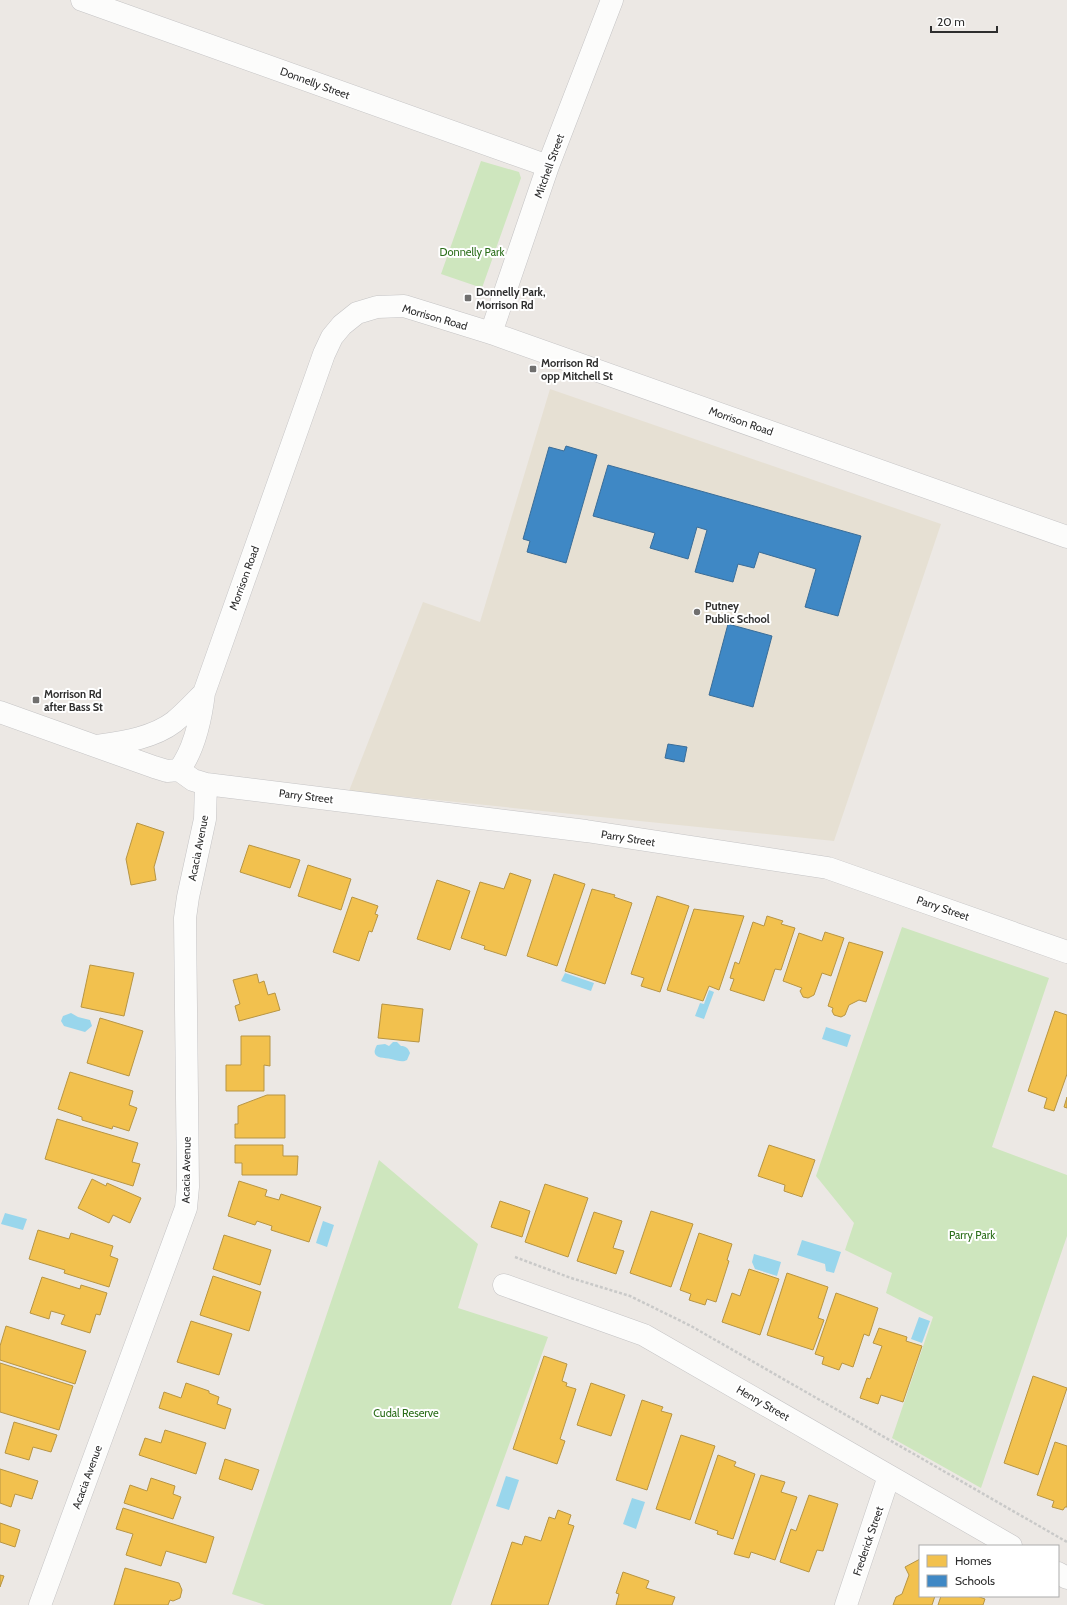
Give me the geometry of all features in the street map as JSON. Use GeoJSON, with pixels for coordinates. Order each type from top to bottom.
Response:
{"type":"FeatureCollection","features":[{"type":"Feature","properties":{"kind":"street","name":"Donnelly Street"},"geometry":{"type":"LineString","coordinates":[[82,0],[548,166]]}},
{"type":"Feature","properties":{"kind":"street","name":"Mitchell Street"},"geometry":{"type":"LineString","coordinates":[[491,333],[548,166],[607,1]]}},
{"type":"Feature","properties":{"kind":"street","name":"Morrison Road"},"geometry":{"type":"LineString","coordinates":[[179,770],[186,760],[202,713],[204,693],[324,354],[332,337],[342,325],[357,313],[378,307],[404,306],[491,333],[1067,537]]}},
{"type":"Feature","properties":{"kind":"street"},"geometry":{"type":"LineString","coordinates":[[96,746],[137,739],[162,729],[174,722],[204,693]]}},
{"type":"Feature","properties":{"kind":"street"},"geometry":{"type":"LineString","coordinates":[[0,712],[166,771],[179,770]]}},
{"type":"Feature","properties":{"kind":"street","name":"Parry Street"},"geometry":{"type":"LineString","coordinates":[[179,770],[193,780],[206,784],[586,831],[828,868],[1067,952]]}},
{"type":"Feature","properties":{"kind":"street","name":"Acacia Avenue"},"geometry":{"type":"LineString","coordinates":[[40,1605],[186,1208],[188,1187],[185,918],[205,818],[206,784]]}},
{"type":"Feature","properties":{"kind":"street","name":"Henry Street"},"geometry":{"type":"LineString","coordinates":[[504,1285],[644,1335],[1009,1545]]}},
{"type":"Feature","properties":{"kind":"street","name":"Frederick Street"},"geometry":{"type":"LineString","coordinates":[[846,1605],[889,1476]]}},
{"type":"Feature","properties":{"kind":"path"},"geometry":{"type":"LineString","coordinates":[[515,1257],[571,1278],[630,1296],[691,1326],[1067,1542]]}},
{"type":"Feature","properties":{"kind":"shaded area","name":"Putney Public School"},"geometry":{"type":"Polygon","coordinates":[[[550,389],[941,524],[834,841],[349,791],[423,602],[480,622],[550,389]]]}},
{"type":"Feature","properties":{"kind":"green space","name":"Donnelly Park"},"geometry":{"type":"Polygon","coordinates":[[[481,161],[519,172],[521,178],[482,288],[441,274],[481,161]]]}},
{"type":"Feature","properties":{"kind":"green space","name":"Parry Park"},"geometry":{"type":"Polygon","coordinates":[[[902,927],[1049,978],[992,1147],[1067,1175],[1067,1236],[981,1488],[892,1438],[933,1317],[886,1293],[892,1273],[845,1250],[854,1223],[816,1176],[902,927]]]}},
{"type":"Feature","properties":{"kind":"green space","name":"Cudal Reserve"},"geometry":{"type":"Polygon","coordinates":[[[379,1160],[478,1244],[458,1308],[548,1337],[451,1605],[265,1605],[232,1594],[379,1160]]]}},
{"type":"Feature","properties":{"kind":"water"},"geometry":{"type":"Polygon","coordinates":[[[565,973],[594,983],[591,991],[561,981],[565,973]]]}},
{"type":"Feature","properties":{"kind":"water"},"geometry":{"type":"Polygon","coordinates":[[[709,990],[714,992],[704,1019],[695,1016],[700,1003],[704,1004],[709,990]]]}},
{"type":"Feature","properties":{"kind":"water"},"geometry":{"type":"Polygon","coordinates":[[[71,1013],[78,1017],[90,1020],[92,1026],[85,1032],[64,1026],[61,1021],[63,1016],[71,1013]]]}},
{"type":"Feature","properties":{"kind":"water"},"geometry":{"type":"Polygon","coordinates":[[[826,1027],[851,1035],[847,1047],[822,1039],[826,1027]]]}},
{"type":"Feature","properties":{"kind":"water"},"geometry":{"type":"Polygon","coordinates":[[[393,1042],[397,1042],[401,1046],[406,1047],[410,1053],[407,1060],[399,1061],[376,1055],[375,1050],[377,1045],[385,1044],[389,1046],[393,1042]]]}},
{"type":"Feature","properties":{"kind":"water"},"geometry":{"type":"Polygon","coordinates":[[[5,1213],[27,1219],[23,1230],[1,1224],[5,1213]]]}},
{"type":"Feature","properties":{"kind":"water"},"geometry":{"type":"Polygon","coordinates":[[[323,1221],[334,1225],[327,1247],[316,1243],[323,1221]]]}},
{"type":"Feature","properties":{"kind":"water"},"geometry":{"type":"Polygon","coordinates":[[[802,1240],[841,1252],[834,1273],[826,1271],[825,1264],[797,1255],[802,1240]]]}},
{"type":"Feature","properties":{"kind":"water"},"geometry":{"type":"Polygon","coordinates":[[[754,1254],[781,1262],[777,1276],[755,1269],[752,1262],[754,1254]]]}},
{"type":"Feature","properties":{"kind":"water"},"geometry":{"type":"Polygon","coordinates":[[[919,1317],[930,1321],[922,1343],[911,1339],[919,1317]]]}},
{"type":"Feature","properties":{"kind":"water"},"geometry":{"type":"Polygon","coordinates":[[[506,1476],[519,1480],[509,1510],[496,1506],[506,1476]]]}},
{"type":"Feature","properties":{"kind":"water"},"geometry":{"type":"Polygon","coordinates":[[[632,1498],[645,1502],[636,1529],[623,1524],[632,1498]]]}},
{"type":"Feature","properties":{"kind":"building: Homes"},"geometry":{"type":"Polygon","coordinates":[[[137,823],[164,832],[154,867],[156,880],[131,885],[126,859],[137,823]]]}},
{"type":"Feature","properties":{"kind":"building: Homes"},"geometry":{"type":"Polygon","coordinates":[[[249,845],[300,860],[290,888],[240,872],[249,845]]]}},
{"type":"Feature","properties":{"kind":"building: Homes"},"geometry":{"type":"Polygon","coordinates":[[[308,865],[351,879],[341,910],[298,896],[308,865]]]}},
{"type":"Feature","properties":{"kind":"building: Homes"},"geometry":{"type":"Polygon","coordinates":[[[510,873],[531,880],[506,956],[484,949],[485,946],[461,938],[480,882],[504,889],[510,873]]]}},
{"type":"Feature","properties":{"kind":"building: Homes"},"geometry":{"type":"Polygon","coordinates":[[[554,874],[585,884],[557,966],[527,956],[554,874]]]}},
{"type":"Feature","properties":{"kind":"building: Homes"},"geometry":{"type":"Polygon","coordinates":[[[437,880],[470,891],[450,950],[417,939],[437,880]]]}},
{"type":"Feature","properties":{"kind":"building: Homes"},"geometry":{"type":"Polygon","coordinates":[[[592,889],[615,895],[614,897],[632,903],[605,984],[565,971],[592,889]]]}},
{"type":"Feature","properties":{"kind":"building: Homes"},"geometry":{"type":"Polygon","coordinates":[[[657,896],[689,906],[660,992],[641,986],[644,978],[631,974],[657,896]]]}},
{"type":"Feature","properties":{"kind":"building: Homes"},"geometry":{"type":"Polygon","coordinates":[[[352,897],[378,906],[375,914],[378,915],[372,932],[369,931],[359,961],[333,952],[352,897]]]}},
{"type":"Feature","properties":{"kind":"building: Homes"},"geometry":{"type":"Polygon","coordinates":[[[694,909],[744,916],[719,990],[709,986],[703,1001],[667,990],[694,909]]]}},
{"type":"Feature","properties":{"kind":"building: Homes"},"geometry":{"type":"Polygon","coordinates":[[[767,916],[783,921],[781,924],[795,928],[781,970],[775,969],[764,1001],[730,990],[734,979],[730,978],[735,962],[739,964],[753,922],[764,926],[767,916]]]}},
{"type":"Feature","properties":{"kind":"building: Homes"},"geometry":{"type":"Polygon","coordinates":[[[825,932],[844,938],[831,976],[822,973],[814,995],[808,998],[803,997],[800,991],[802,988],[783,981],[799,933],[822,941],[825,932]]]}},
{"type":"Feature","properties":{"kind":"building: Homes"},"geometry":{"type":"Polygon","coordinates":[[[849,942],[883,952],[866,1002],[859,1000],[849,1005],[845,1015],[841,1017],[834,1015],[832,1011],[833,1008],[828,1006],[849,942]]]}},
{"type":"Feature","properties":{"kind":"building: Homes"},"geometry":{"type":"Polygon","coordinates":[[[90,965],[134,973],[124,1016],[81,1007],[90,965]]]}},
{"type":"Feature","properties":{"kind":"building: Homes"},"geometry":{"type":"Polygon","coordinates":[[[257,974],[259,983],[264,981],[268,995],[275,993],[280,1010],[239,1021],[235,1006],[240,1004],[233,980],[257,974]]]}},
{"type":"Feature","properties":{"kind":"building: Homes"},"geometry":{"type":"Polygon","coordinates":[[[382,1004],[423,1009],[419,1042],[378,1038],[382,1004]]]}},
{"type":"Feature","properties":{"kind":"building: Homes"},"geometry":{"type":"Polygon","coordinates":[[[1055,1011],[1067,1015],[1067,1074],[1054,1111],[1044,1108],[1047,1098],[1028,1091],[1055,1011]]]}},
{"type":"Feature","properties":{"kind":"building: Homes"},"geometry":{"type":"Polygon","coordinates":[[[100,1018],[143,1031],[129,1076],[87,1063],[100,1018]]]}},
{"type":"Feature","properties":{"kind":"building: Homes"},"geometry":{"type":"Polygon","coordinates":[[[241,1036],[270,1036],[270,1066],[264,1065],[264,1091],[226,1091],[226,1065],[241,1065],[241,1036]]]}},
{"type":"Feature","properties":{"kind":"building: Homes"},"geometry":{"type":"Polygon","coordinates":[[[70,1072],[133,1091],[129,1105],[137,1108],[129,1131],[113,1126],[112,1129],[82,1120],[82,1117],[58,1109],[70,1072]]]}},
{"type":"Feature","properties":{"kind":"building: Homes"},"geometry":{"type":"Polygon","coordinates":[[[267,1095],[285,1095],[285,1138],[235,1138],[235,1124],[238,1124],[238,1106],[267,1095]]]}},
{"type":"Feature","properties":{"kind":"building: Homes"},"geometry":{"type":"Polygon","coordinates":[[[1067,1097],[1067,1108],[1064,1107],[1067,1097]]]}},
{"type":"Feature","properties":{"kind":"building: Homes"},"geometry":{"type":"Polygon","coordinates":[[[57,1119],[138,1143],[132,1162],[140,1164],[133,1186],[45,1159],[57,1119]]]}},
{"type":"Feature","properties":{"kind":"building: Homes"},"geometry":{"type":"Polygon","coordinates":[[[235,1145],[283,1145],[283,1156],[298,1156],[297,1175],[242,1175],[242,1163],[235,1163],[235,1145]]]}},
{"type":"Feature","properties":{"kind":"building: Homes"},"geometry":{"type":"Polygon","coordinates":[[[769,1145],[815,1160],[802,1197],[784,1191],[785,1185],[758,1176],[769,1145]]]}},
{"type":"Feature","properties":{"kind":"building: Homes"},"geometry":{"type":"Polygon","coordinates":[[[92,1179],[106,1186],[107,1183],[141,1198],[130,1223],[113,1215],[109,1223],[78,1208],[92,1179]]]}},
{"type":"Feature","properties":{"kind":"building: Homes"},"geometry":{"type":"Polygon","coordinates":[[[239,1181],[267,1190],[265,1196],[279,1200],[281,1194],[321,1207],[309,1242],[271,1230],[272,1226],[257,1221],[255,1225],[228,1216],[239,1181]]]}},
{"type":"Feature","properties":{"kind":"building: Homes"},"geometry":{"type":"Polygon","coordinates":[[[545,1184],[588,1198],[568,1257],[525,1242],[545,1184]]]}},
{"type":"Feature","properties":{"kind":"building: Homes"},"geometry":{"type":"Polygon","coordinates":[[[500,1201],[530,1211],[522,1237],[491,1227],[500,1201]]]}},
{"type":"Feature","properties":{"kind":"building: Homes"},"geometry":{"type":"Polygon","coordinates":[[[651,1211],[693,1224],[671,1287],[630,1273],[651,1211]]]}},
{"type":"Feature","properties":{"kind":"building: Homes"},"geometry":{"type":"Polygon","coordinates":[[[594,1212],[622,1221],[613,1248],[624,1251],[616,1274],[577,1261],[594,1212]]]}},
{"type":"Feature","properties":{"kind":"building: Homes"},"geometry":{"type":"Polygon","coordinates":[[[38,1230],[69,1239],[71,1233],[113,1246],[110,1256],[118,1259],[109,1287],[64,1273],[65,1270],[29,1259],[38,1230]]]}},
{"type":"Feature","properties":{"kind":"building: Homes"},"geometry":{"type":"Polygon","coordinates":[[[699,1233],[732,1244],[727,1260],[729,1261],[716,1302],[707,1299],[705,1305],[689,1300],[691,1294],[680,1290],[699,1233]]]}},
{"type":"Feature","properties":{"kind":"building: Homes"},"geometry":{"type":"Polygon","coordinates":[[[224,1235],[271,1250],[260,1285],[213,1269],[224,1235]]]}},
{"type":"Feature","properties":{"kind":"building: Homes"},"geometry":{"type":"Polygon","coordinates":[[[749,1269],[779,1279],[760,1335],[722,1322],[732,1293],[740,1296],[749,1269]]]}},
{"type":"Feature","properties":{"kind":"building: Homes"},"geometry":{"type":"Polygon","coordinates":[[[787,1273],[828,1287],[818,1318],[824,1320],[813,1350],[767,1335],[787,1273]]]}},
{"type":"Feature","properties":{"kind":"building: Homes"},"geometry":{"type":"Polygon","coordinates":[[[213,1276],[261,1292],[249,1331],[200,1315],[213,1276]]]}},
{"type":"Feature","properties":{"kind":"building: Homes"},"geometry":{"type":"Polygon","coordinates":[[[42,1277],[80,1289],[81,1285],[107,1293],[100,1315],[96,1314],[90,1333],[61,1324],[65,1315],[51,1311],[49,1319],[30,1313],[42,1277]]]}},
{"type":"Feature","properties":{"kind":"building: Homes"},"geometry":{"type":"Polygon","coordinates":[[[836,1293],[878,1308],[869,1336],[864,1334],[853,1367],[842,1363],[839,1370],[822,1364],[824,1357],[815,1354],[836,1293]]]}},
{"type":"Feature","properties":{"kind":"building: Homes"},"geometry":{"type":"Polygon","coordinates":[[[191,1321],[232,1334],[219,1375],[177,1362],[191,1321]]]}},
{"type":"Feature","properties":{"kind":"building: Homes"},"geometry":{"type":"Polygon","coordinates":[[[6,1326],[86,1351],[75,1384],[0,1360],[0,1346],[6,1326]]]}},
{"type":"Feature","properties":{"kind":"building: Homes"},"geometry":{"type":"Polygon","coordinates":[[[879,1328],[907,1337],[906,1341],[922,1346],[903,1402],[881,1395],[878,1404],[860,1398],[867,1378],[870,1379],[882,1346],[873,1343],[879,1328]]]}},
{"type":"Feature","properties":{"kind":"building: Homes"},"geometry":{"type":"Polygon","coordinates":[[[544,1356],[567,1364],[562,1381],[567,1383],[566,1386],[576,1389],[560,1439],[565,1441],[557,1464],[513,1449],[544,1356]]]}},
{"type":"Feature","properties":{"kind":"building: Homes"},"geometry":{"type":"Polygon","coordinates":[[[0,1363],[73,1386],[59,1430],[0,1412],[0,1363]]]}},
{"type":"Feature","properties":{"kind":"building: Homes"},"geometry":{"type":"Polygon","coordinates":[[[1033,1376],[1067,1388],[1038,1475],[1004,1463],[1033,1376]]]}},
{"type":"Feature","properties":{"kind":"building: Homes"},"geometry":{"type":"Polygon","coordinates":[[[186,1383],[209,1391],[209,1393],[219,1397],[217,1404],[231,1409],[225,1429],[159,1408],[164,1392],[181,1398],[186,1383]]]}},
{"type":"Feature","properties":{"kind":"building: Homes"},"geometry":{"type":"Polygon","coordinates":[[[591,1383],[625,1395],[611,1436],[577,1425],[591,1383]]]}},
{"type":"Feature","properties":{"kind":"building: Homes"},"geometry":{"type":"Polygon","coordinates":[[[642,1400],[663,1407],[661,1411],[672,1414],[647,1490],[616,1480],[642,1400]]]}},
{"type":"Feature","properties":{"kind":"building: Homes"},"geometry":{"type":"Polygon","coordinates":[[[14,1422],[57,1435],[51,1452],[33,1447],[29,1460],[5,1453],[14,1422]]]}},
{"type":"Feature","properties":{"kind":"building: Homes"},"geometry":{"type":"Polygon","coordinates":[[[165,1430],[206,1443],[196,1474],[139,1455],[145,1438],[161,1443],[165,1430]]]}},
{"type":"Feature","properties":{"kind":"building: Homes"},"geometry":{"type":"Polygon","coordinates":[[[681,1435],[715,1446],[690,1520],[656,1509],[681,1435]]]}},
{"type":"Feature","properties":{"kind":"building: Homes"},"geometry":{"type":"Polygon","coordinates":[[[1055,1442],[1067,1446],[1067,1507],[1063,1510],[1052,1507],[1054,1501],[1037,1495],[1055,1442]]]}},
{"type":"Feature","properties":{"kind":"building: Homes"},"geometry":{"type":"Polygon","coordinates":[[[718,1455],[736,1462],[734,1466],[755,1474],[733,1539],[717,1534],[718,1531],[695,1523],[718,1455]]]}},
{"type":"Feature","properties":{"kind":"building: Homes"},"geometry":{"type":"Polygon","coordinates":[[[225,1459],[259,1470],[252,1490],[219,1479],[225,1459]]]}},
{"type":"Feature","properties":{"kind":"building: Homes"},"geometry":{"type":"Polygon","coordinates":[[[0,1469],[38,1481],[32,1499],[15,1494],[11,1507],[0,1503],[0,1469]]]}},
{"type":"Feature","properties":{"kind":"building: Homes"},"geometry":{"type":"Polygon","coordinates":[[[761,1475],[785,1482],[781,1492],[797,1497],[775,1560],[751,1552],[749,1558],[734,1554],[761,1475]]]}},
{"type":"Feature","properties":{"kind":"building: Homes"},"geometry":{"type":"Polygon","coordinates":[[[151,1478],[175,1486],[173,1494],[181,1497],[173,1519],[124,1503],[130,1485],[147,1491],[151,1478]]]}},
{"type":"Feature","properties":{"kind":"building: Homes"},"geometry":{"type":"Polygon","coordinates":[[[809,1495],[838,1504],[823,1551],[817,1550],[809,1572],[780,1562],[791,1529],[796,1531],[809,1495]]]}},
{"type":"Feature","properties":{"kind":"building: Homes"},"geometry":{"type":"Polygon","coordinates":[[[123,1508],[214,1537],[206,1563],[166,1551],[161,1566],[126,1555],[133,1534],[116,1529],[123,1508]]]}},
{"type":"Feature","properties":{"kind":"building: Homes"},"geometry":{"type":"Polygon","coordinates":[[[558,1510],[571,1515],[568,1524],[574,1526],[548,1605],[491,1605],[512,1542],[522,1545],[525,1536],[541,1541],[549,1517],[555,1519],[558,1510]]]}},
{"type":"Feature","properties":{"kind":"building: Homes"},"geometry":{"type":"Polygon","coordinates":[[[0,1523],[20,1530],[15,1547],[0,1542],[0,1523]]]}},
{"type":"Feature","properties":{"kind":"building: Homes"},"geometry":{"type":"Polygon","coordinates":[[[919,1560],[919,1597],[935,1597],[932,1605],[893,1605],[896,1597],[902,1594],[909,1575],[905,1567],[919,1560]]]}},
{"type":"Feature","properties":{"kind":"building: Homes"},"geometry":{"type":"Polygon","coordinates":[[[125,1568],[179,1583],[182,1590],[180,1598],[173,1601],[170,1600],[168,1605],[114,1605],[125,1568]]]}},
{"type":"Feature","properties":{"kind":"building: Homes"},"geometry":{"type":"Polygon","coordinates":[[[623,1572],[649,1581],[646,1588],[675,1597],[672,1605],[616,1605],[619,1594],[616,1593],[623,1572]]]}},
{"type":"Feature","properties":{"kind":"building: Homes"},"geometry":{"type":"Polygon","coordinates":[[[0,1575],[4,1576],[0,1587],[0,1575]]]}},
{"type":"Feature","properties":{"kind":"building: Homes"},"geometry":{"type":"Polygon","coordinates":[[[941,1597],[980,1597],[985,1599],[983,1605],[938,1605],[941,1597]]]}},
{"type":"Feature","properties":{"kind":"building: Schools"},"geometry":{"type":"Polygon","coordinates":[[[566,446],[597,455],[566,563],[527,552],[530,541],[523,539],[549,447],[564,451],[566,446]]]}},
{"type":"Feature","properties":{"kind":"building: Schools"},"geometry":{"type":"Polygon","coordinates":[[[608,465],[861,536],[838,616],[805,607],[816,569],[759,552],[754,568],[738,564],[733,582],[695,572],[707,530],[697,527],[688,559],[650,548],[655,533],[593,516],[608,465]]]}},
{"type":"Feature","properties":{"kind":"building: Schools"},"geometry":{"type":"Polygon","coordinates":[[[728,624],[772,636],[753,707],[709,695],[728,624]]]}},
{"type":"Feature","properties":{"kind":"building: Schools"},"geometry":{"type":"Polygon","coordinates":[[[668,744],[687,747],[684,762],[665,758],[668,744]]]}},
{"type":"Feature","properties":{"kind":"place","name":"Donnelly Park, Morrison Rd"},"geometry":{"type":"Point","coordinates":[468,298]}},
{"type":"Feature","properties":{"kind":"place","name":"Morrison Rd opp Mitchell St"},"geometry":{"type":"Point","coordinates":[533,369]}},
{"type":"Feature","properties":{"kind":"place","name":"Putney Public School"},"geometry":{"type":"Point","coordinates":[697,612]}},
{"type":"Feature","properties":{"kind":"place","name":"Morrison Rd after Bass St"},"geometry":{"type":"Point","coordinates":[36,700]}}]}
